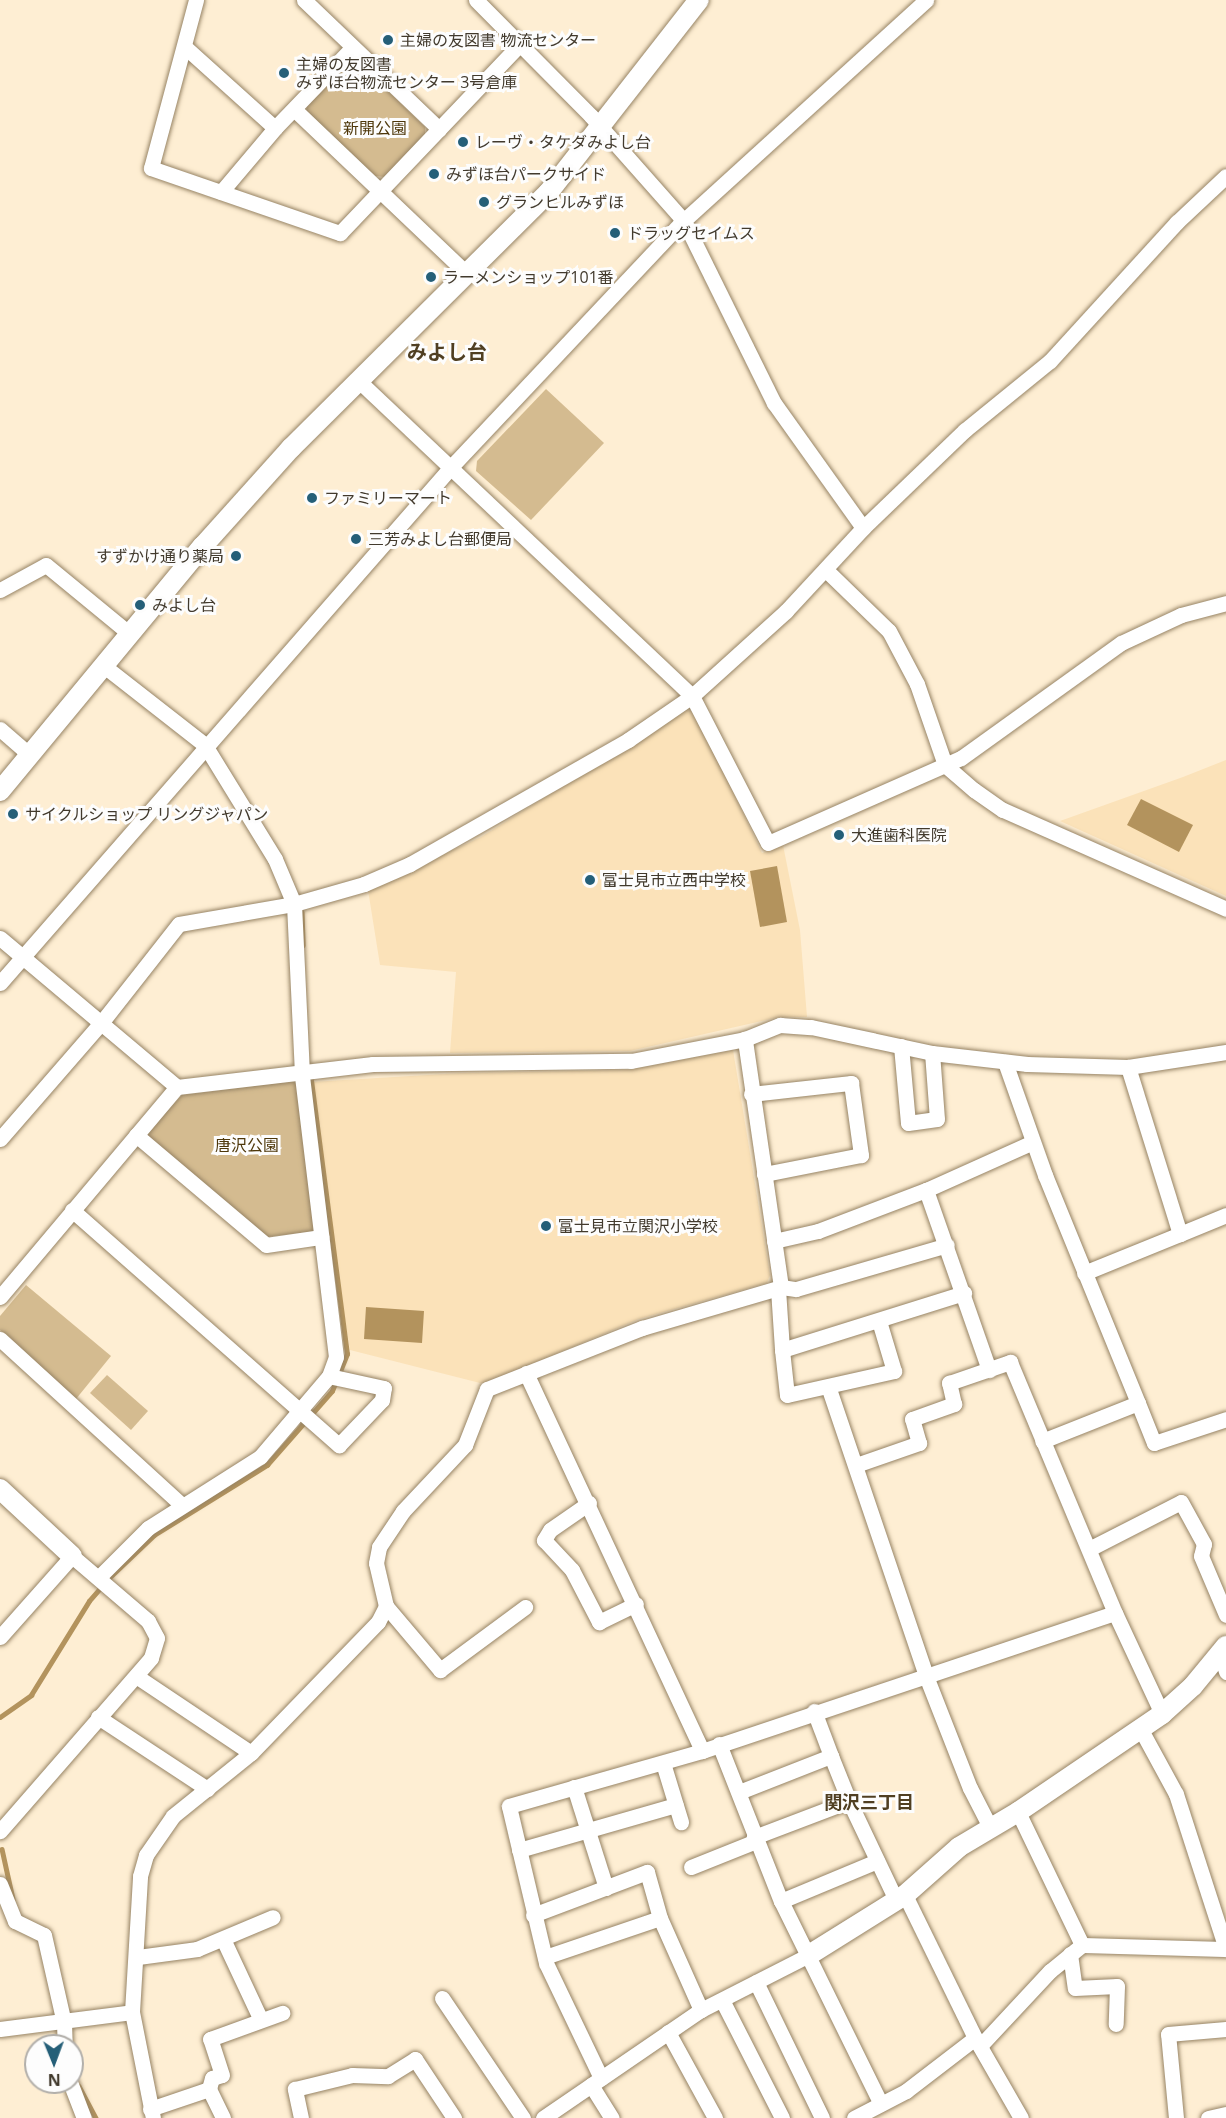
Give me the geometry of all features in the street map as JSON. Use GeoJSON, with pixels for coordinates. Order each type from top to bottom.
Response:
{"type":"FeatureCollection","features":[{"type":"Feature","properties":{"kind":"street"},"geometry":{"type":"LineString","coordinates":[[196,0],[152,168],[340,234],[520,44]]}},
{"type":"Feature","properties":{"kind":"street"},"geometry":{"type":"LineString","coordinates":[[304,0],[439,129]]}},
{"type":"Feature","properties":{"kind":"street"},"geometry":{"type":"LineString","coordinates":[[476,0],[600,128],[684,221],[774,403],[863,528]]}},
{"type":"Feature","properties":{"kind":"street"},"geometry":{"type":"LineString","coordinates":[[0,791],[130,634],[283,457],[548,193],[699,0]]}},
{"type":"Feature","properties":{"kind":"street"},"geometry":{"type":"LineString","coordinates":[[0,983],[451,467],[684,221],[926,0]]}},
{"type":"Feature","properties":{"kind":"street"},"geometry":{"type":"LineString","coordinates":[[185,47],[275,128]]}},
{"type":"Feature","properties":{"kind":"street"},"geometry":{"type":"LineString","coordinates":[[221,192],[275,128],[295,110],[353,47]]}},
{"type":"Feature","properties":{"kind":"street"},"geometry":{"type":"LineString","coordinates":[[295,110],[467,274]]}},
{"type":"Feature","properties":{"kind":"street"},"geometry":{"type":"LineString","coordinates":[[0,1140],[101,1023],[179,924],[294,904],[364,884],[448,845],[628,740],[692,696],[827,571],[863,528],[965,430],[1050,361],[1177,222],[1226,176]]}},
{"type":"Feature","properties":{"kind":"street"},"geometry":{"type":"LineString","coordinates":[[360,382],[692,696],[768,843],[945,765],[1007,727],[1121,643],[1181,615],[1226,603]]}},
{"type":"Feature","properties":{"kind":"street"},"geometry":{"type":"LineString","coordinates":[[0,590],[46,566],[130,634]]}},
{"type":"Feature","properties":{"kind":"street"},"geometry":{"type":"LineString","coordinates":[[827,571],[889,631],[917,684],[945,765],[1003,810],[1226,909]]}},
{"type":"Feature","properties":{"kind":"street"},"geometry":{"type":"LineString","coordinates":[[104,666],[205,746],[275,859],[294,904],[302,1074],[336,1357],[330,1376],[305,1416],[260,1457],[181,1504],[148,1528],[104,1581]]}},
{"type":"Feature","properties":{"kind":"street"},"geometry":{"type":"LineString","coordinates":[[0,729],[29,754]]}},
{"type":"Feature","properties":{"kind":"street"},"geometry":{"type":"LineString","coordinates":[[0,938],[177,1087]]}},
{"type":"Feature","properties":{"kind":"street"},"geometry":{"type":"LineString","coordinates":[[0,1297],[177,1087],[373,1064],[443,1061],[631,1061],[746,1039],[780,1025],[811,1027],[932,1053],[1005,1062],[1128,1067],[1226,1052]]}},
{"type":"Feature","properties":{"kind":"street"},"geometry":{"type":"LineString","coordinates":[[746,1039],[751,1094],[780,1288],[782,1350],[787,1395],[829,1389],[894,1371],[879,1321]]}},
{"type":"Feature","properties":{"kind":"street"},"geometry":{"type":"LineString","coordinates":[[901,1046],[908,1123],[937,1119],[932,1053]]}},
{"type":"Feature","properties":{"kind":"street"},"geometry":{"type":"LineString","coordinates":[[1005,1062],[1033,1142],[1154,1443],[1226,1419]]}},
{"type":"Feature","properties":{"kind":"street"},"geometry":{"type":"LineString","coordinates":[[1128,1067],[1180,1234]]}},
{"type":"Feature","properties":{"kind":"street"},"geometry":{"type":"LineString","coordinates":[[751,1094],[851,1083],[861,1155],[764,1174]]}},
{"type":"Feature","properties":{"kind":"street"},"geometry":{"type":"LineString","coordinates":[[136,1136],[266,1245],[321,1237]]}},
{"type":"Feature","properties":{"kind":"street"},"geometry":{"type":"LineString","coordinates":[[774,1241],[818,1231],[926,1190],[1033,1142]]}},
{"type":"Feature","properties":{"kind":"street"},"geometry":{"type":"LineString","coordinates":[[926,1190],[964,1293],[989,1370]]}},
{"type":"Feature","properties":{"kind":"street"},"geometry":{"type":"LineString","coordinates":[[72,1210],[339,1445],[382,1400],[384,1388],[330,1376]]}},
{"type":"Feature","properties":{"kind":"street"},"geometry":{"type":"LineString","coordinates":[[1084,1272],[1226,1215]]}},
{"type":"Feature","properties":{"kind":"street"},"geometry":{"type":"LineString","coordinates":[[525,1607],[440,1670],[386,1606],[376,1563],[379,1547],[403,1511],[465,1445],[487,1389],[642,1328],[780,1288],[796,1289],[947,1245]]}},
{"type":"Feature","properties":{"kind":"street"},"geometry":{"type":"LineString","coordinates":[[782,1350],[964,1293]]}},
{"type":"Feature","properties":{"kind":"street"},"geometry":{"type":"LineString","coordinates":[[0,1339],[181,1504]]}},
{"type":"Feature","properties":{"kind":"street"},"geometry":{"type":"LineString","coordinates":[[856,1465],[919,1443],[912,1419],[954,1404],[949,1383],[1010,1362],[1115,1613],[1162,1714]]}},
{"type":"Feature","properties":{"kind":"street"},"geometry":{"type":"LineString","coordinates":[[526,1373],[589,1503],[702,1751]]}},
{"type":"Feature","properties":{"kind":"street"},"geometry":{"type":"LineString","coordinates":[[829,1389],[926,1676],[970,1788],[991,1829]]}},
{"type":"Feature","properties":{"kind":"street"},"geometry":{"type":"LineString","coordinates":[[1042,1441],[1138,1403]]}},
{"type":"Feature","properties":{"kind":"street"},"geometry":{"type":"LineString","coordinates":[[0,1489],[72,1556],[148,1621],[157,1638],[151,1658],[0,1831]]}},
{"type":"Feature","properties":{"kind":"street"},"geometry":{"type":"LineString","coordinates":[[1089,1549],[1181,1502],[1204,1544],[1201,1556],[1226,1615]]}},
{"type":"Feature","properties":{"kind":"street"},"geometry":{"type":"LineString","coordinates":[[589,1503],[550,1530],[544,1540],[572,1570],[599,1622],[636,1604]]}},
{"type":"Feature","properties":{"kind":"street"},"geometry":{"type":"LineString","coordinates":[[0,1636],[72,1556]]}},
{"type":"Feature","properties":{"kind":"street"},"geometry":{"type":"LineString","coordinates":[[209,2090],[151,2114],[132,2012],[138,1957],[140,1876],[146,1855],[173,1816],[251,1754],[371,1630],[386,1606]]}},
{"type":"Feature","properties":{"kind":"street"},"geometry":{"type":"LineString","coordinates":[[612,2118],[555,1987],[545,1958],[508,1806],[702,1751],[814,1711],[1115,1613]]}},
{"type":"Feature","properties":{"kind":"street"},"geometry":{"type":"LineString","coordinates":[[543,2118],[701,2010],[808,1955],[900,1898],[959,1847],[1018,1812],[1162,1714],[1224,1657]]}},
{"type":"Feature","properties":{"kind":"street"},"geometry":{"type":"LineString","coordinates":[[136,1676],[251,1754]]}},
{"type":"Feature","properties":{"kind":"street"},"geometry":{"type":"LineString","coordinates":[[814,1711],[849,1801],[877,1860],[1021,2118]]}},
{"type":"Feature","properties":{"kind":"street"},"geometry":{"type":"LineString","coordinates":[[98,1717],[207,1788]]}},
{"type":"Feature","properties":{"kind":"street"},"geometry":{"type":"LineString","coordinates":[[854,2118],[906,2091],[977,2042],[1076,1949],[1226,1949],[1176,1794],[1140,1728]]}},
{"type":"Feature","properties":{"kind":"street"},"geometry":{"type":"LineString","coordinates":[[719,1744],[781,1900],[881,2104]]}},
{"type":"Feature","properties":{"kind":"street"},"geometry":{"type":"LineString","coordinates":[[739,1792],[831,1756]]}},
{"type":"Feature","properties":{"kind":"street"},"geometry":{"type":"LineString","coordinates":[[663,1763],[681,1822]]}},
{"type":"Feature","properties":{"kind":"street"},"geometry":{"type":"LineString","coordinates":[[574,1787],[606,1887]]}},
{"type":"Feature","properties":{"kind":"street"},"geometry":{"type":"LineString","coordinates":[[691,1867],[849,1801]]}},
{"type":"Feature","properties":{"kind":"street"},"geometry":{"type":"LineString","coordinates":[[519,1850],[676,1805]]}},
{"type":"Feature","properties":{"kind":"street"},"geometry":{"type":"LineString","coordinates":[[1018,1812],[1076,1949],[1075,1988],[1117,1986],[1116,2024]]}},
{"type":"Feature","properties":{"kind":"street"},"geometry":{"type":"LineString","coordinates":[[781,1900],[877,1860]]}},
{"type":"Feature","properties":{"kind":"street"},"geometry":{"type":"LineString","coordinates":[[533,1915],[647,1872],[660,1918],[701,2010]]}},
{"type":"Feature","properties":{"kind":"street"},"geometry":{"type":"LineString","coordinates":[[0,1884],[15,1921],[44,1935],[68,2023],[67,2034]]}},
{"type":"Feature","properties":{"kind":"street"},"geometry":{"type":"LineString","coordinates":[[138,1957],[197,1949],[273,1917]]}},
{"type":"Feature","properties":{"kind":"street"},"geometry":{"type":"LineString","coordinates":[[545,1958],[660,1918]]}},
{"type":"Feature","properties":{"kind":"street"},"geometry":{"type":"LineString","coordinates":[[223,1939],[261,2020]]}},
{"type":"Feature","properties":{"kind":"street"},"geometry":{"type":"LineString","coordinates":[[756,1982],[822,2118]]}},
{"type":"Feature","properties":{"kind":"street"},"geometry":{"type":"LineString","coordinates":[[442,1998],[523,2118]]}},
{"type":"Feature","properties":{"kind":"street"},"geometry":{"type":"LineString","coordinates":[[722,2000],[782,2118]]}},
{"type":"Feature","properties":{"kind":"street"},"geometry":{"type":"LineString","coordinates":[[0,2029],[68,2023],[132,2012]]}},
{"type":"Feature","properties":{"kind":"street"},"geometry":{"type":"LineString","coordinates":[[223,2118],[209,2090],[212,2078],[222,2075],[210,2038],[282,2013]]}},
{"type":"Feature","properties":{"kind":"street"},"geometry":{"type":"LineString","coordinates":[[1176,2118],[1168,2034],[1226,2029]]}},
{"type":"Feature","properties":{"kind":"street"},"geometry":{"type":"LineString","coordinates":[[668,2032],[715,2118]]}},
{"type":"Feature","properties":{"kind":"street"},"geometry":{"type":"LineString","coordinates":[[301,2118],[295,2089],[352,2075],[388,2076],[415,2059],[454,2118]]}},
{"type":"Feature","properties":{"kind":"street"},"geometry":{"type":"LineString","coordinates":[[75,2094],[84,2118]]}},
{"type":"Feature","properties":{"kind":"street"},"geometry":{"type":"LineString","coordinates":[[1208,2118],[1226,2114]]}},
{"type":"Feature","properties":{"kind":"shaded area","name":"富士見市立西中学校"},"geometry":{"type":"Polygon","coordinates":[[[686,710],[695,712],[762,853],[783,845],[800,930],[807,1017],[779,1017],[630,1051],[450,1053],[456,972],[380,965],[368,890],[481,837],[686,710]]]}},
{"type":"Feature","properties":{"kind":"shaded area"},"geometry":{"type":"Polygon","coordinates":[[[1226,760],[1226,896],[1060,821],[1183,777],[1226,760]]]}},
{"type":"Feature","properties":{"kind":"shaded area"},"geometry":{"type":"Polygon","coordinates":[[[1141,799],[1193,825],[1179,852],[1127,825],[1141,799]]]}},
{"type":"Feature","properties":{"kind":"shaded area"},"geometry":{"type":"Polygon","coordinates":[[[777,866],[787,922],[760,927],[750,871],[777,866]]]}},
{"type":"Feature","properties":{"kind":"shaded area","name":"富士見市立関沢小学校"},"geometry":{"type":"Polygon","coordinates":[[[733,1050],[770,1275],[767,1283],[639,1319],[484,1384],[350,1350],[307,1087],[311,1082],[461,1073],[629,1070],[733,1050]]]}},
{"type":"Feature","properties":{"kind":"shaded area"},"geometry":{"type":"Polygon","coordinates":[[[366,1307],[424,1311],[422,1343],[364,1339],[366,1307]]]}},
{"type":"Feature","properties":{"kind":"green space","name":"新開公園"},"geometry":{"type":"Polygon","coordinates":[[[349,60],[356,60],[425,127],[425,134],[385,177],[375,176],[307,112],[307,105],[349,60]]]}},
{"type":"Feature","properties":{"kind":"green space"},"geometry":{"type":"Polygon","coordinates":[[[546,389],[604,443],[531,520],[476,471],[477,461],[546,389]]]}},
{"type":"Feature","properties":{"kind":"green space","name":"唐沢公園"},"geometry":{"type":"Polygon","coordinates":[[[293,1081],[299,1086],[317,1231],[266,1237],[148,1139],[147,1132],[182,1095],[293,1081]]]}},
{"type":"Feature","properties":{"kind":"green space"},"geometry":{"type":"Polygon","coordinates":[[[26,1285],[111,1356],[76,1399],[0,1330],[0,1316],[26,1285]]]}},
{"type":"Feature","properties":{"kind":"green space"},"geometry":{"type":"Polygon","coordinates":[[[107,1375],[148,1411],[131,1430],[90,1393],[107,1375]]]}},
{"type":"Feature","properties":{"kind":"waterway"},"geometry":{"type":"LineString","coordinates":[[302,912],[303,945]]}},
{"type":"Feature","properties":{"kind":"waterway"},"geometry":{"type":"LineString","coordinates":[[0,1717],[31,1695],[89,1601],[112,1575],[154,1535],[267,1465],[332,1391],[347,1354],[310,1073]]}},
{"type":"Feature","properties":{"kind":"waterway"},"geometry":{"type":"LineString","coordinates":[[2,1849],[13,1899]]}},
{"type":"Feature","properties":{"kind":"waterway"},"geometry":{"type":"LineString","coordinates":[[83,2094],[96,2118]]}},
{"type":"Feature","properties":{"kind":"place","name":"主婦の友図書 物流センター"},"geometry":{"type":"Point","coordinates":[388,40]}},
{"type":"Feature","properties":{"kind":"place","name":"主婦の友図書 みずほ台物流センター 3号倉庫"},"geometry":{"type":"Point","coordinates":[284,73]}},
{"type":"Feature","properties":{"kind":"place","name":"レーヴ・タケダみよし台"},"geometry":{"type":"Point","coordinates":[463,142]}},
{"type":"Feature","properties":{"kind":"place","name":"みずほ台パークサイド"},"geometry":{"type":"Point","coordinates":[434,174]}},
{"type":"Feature","properties":{"kind":"place","name":"グランヒルみずほ"},"geometry":{"type":"Point","coordinates":[484,202]}},
{"type":"Feature","properties":{"kind":"place","name":"ドラッグセイムス"},"geometry":{"type":"Point","coordinates":[615,233]}},
{"type":"Feature","properties":{"kind":"place","name":"ラーメンショップ101番"},"geometry":{"type":"Point","coordinates":[431,277]}},
{"type":"Feature","properties":{"kind":"place","name":"ファミリーマート"},"geometry":{"type":"Point","coordinates":[312,498]}},
{"type":"Feature","properties":{"kind":"place","name":"三芳みよし台郵便局"},"geometry":{"type":"Point","coordinates":[356,539]}},
{"type":"Feature","properties":{"kind":"place","name":"すずかけ通り薬局"},"geometry":{"type":"Point","coordinates":[236,556]}},
{"type":"Feature","properties":{"kind":"place","name":"みよし台"},"geometry":{"type":"Point","coordinates":[140,605]}},
{"type":"Feature","properties":{"kind":"place","name":"サイクルショップ リングジャパン"},"geometry":{"type":"Point","coordinates":[13,814]}},
{"type":"Feature","properties":{"kind":"place","name":"大進歯科医院"},"geometry":{"type":"Point","coordinates":[839,835]}},
{"type":"Feature","properties":{"kind":"place","name":"富士見市立西中学校"},"geometry":{"type":"Point","coordinates":[590,880]}},
{"type":"Feature","properties":{"kind":"place","name":"富士見市立関沢小学校"},"geometry":{"type":"Point","coordinates":[546,1226]}},
{"type":"Feature","properties":{"kind":"district","name":"みよし台"},"geometry":{"type":"Point","coordinates":[447,351]}},
{"type":"Feature","properties":{"kind":"district","name":"関沢三丁目"},"geometry":{"type":"Point","coordinates":[869,1802]}}]}
